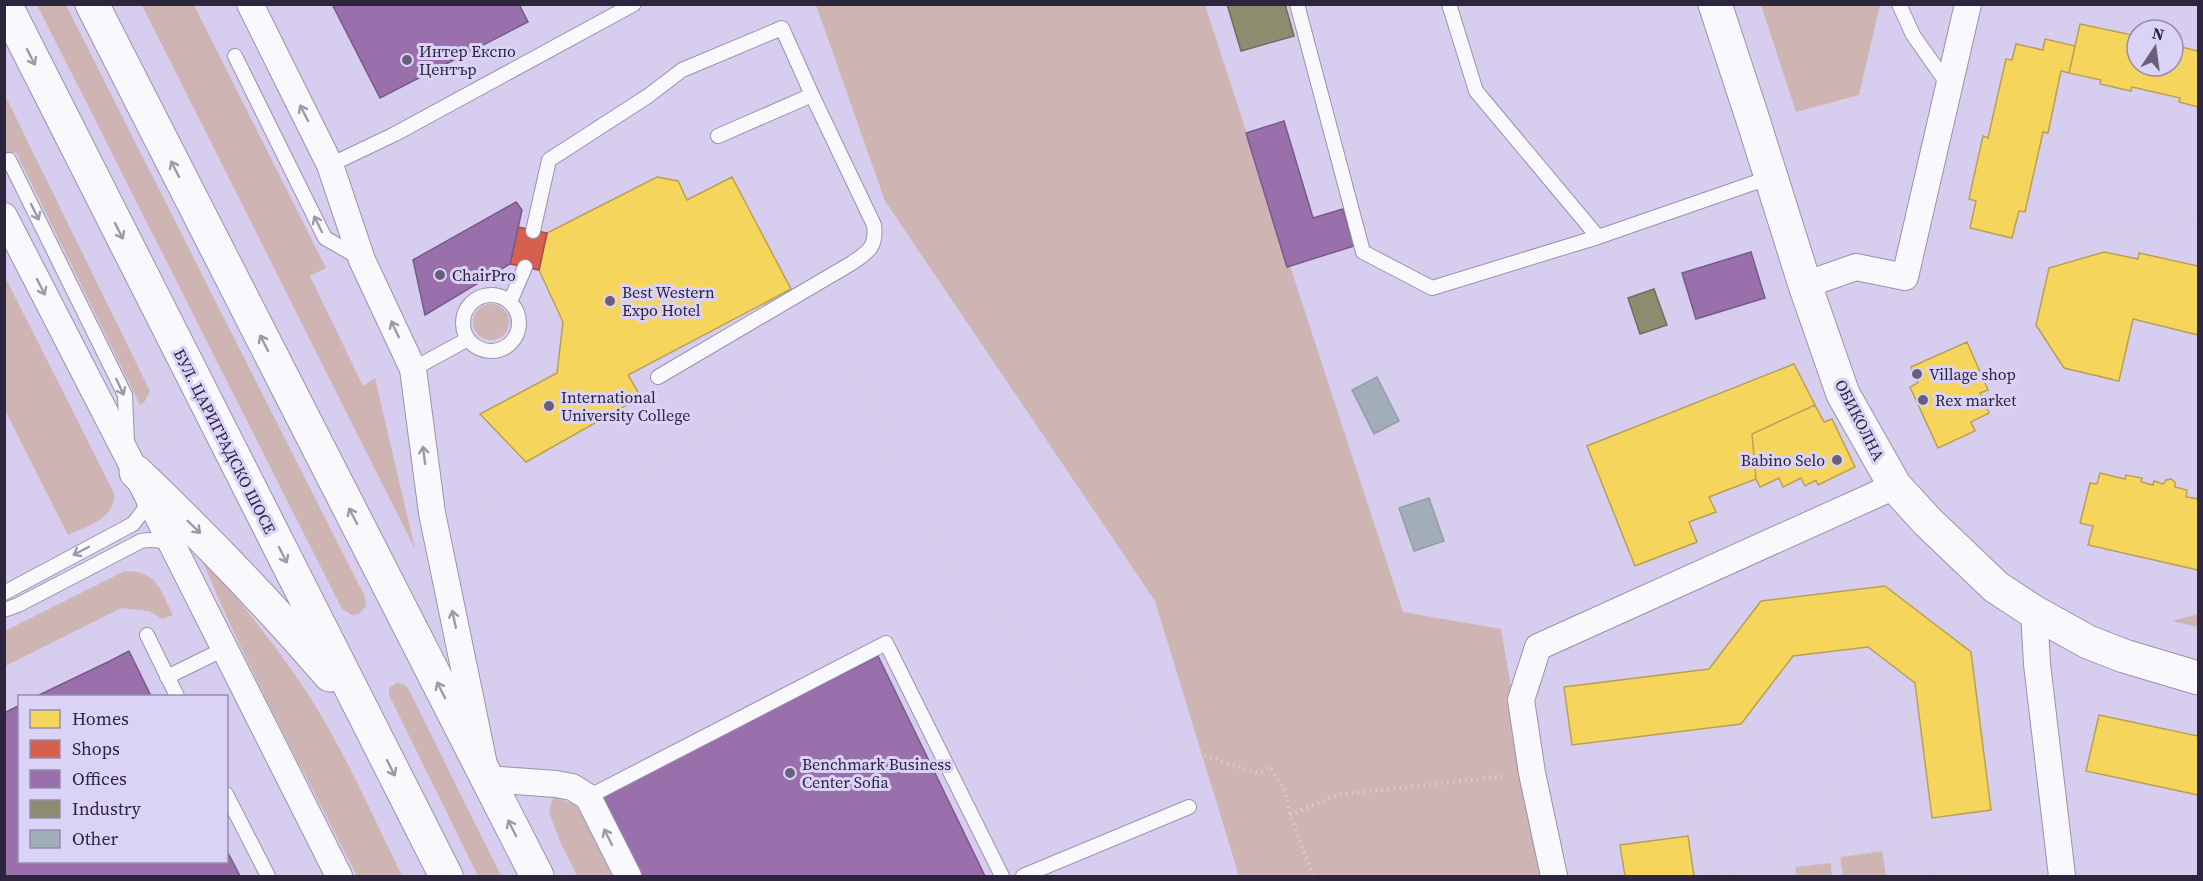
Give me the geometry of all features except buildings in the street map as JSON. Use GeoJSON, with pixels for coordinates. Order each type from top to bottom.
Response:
{"type":"FeatureCollection","features":[{"type":"Feature","properties":{"kind":"main road","name":"БУЛ. ЦАРИГРАДСКО ШОСЕ"},"geometry":{"type":"LineString","coordinates":[[5,4],[446,876]]}},
{"type":"Feature","properties":{"kind":"main road"},"geometry":{"type":"LineString","coordinates":[[92,4],[537,876]]}},
{"type":"Feature","properties":{"kind":"main road","name":"ОБИКОЛНА"},"geometry":{"type":"LineString","coordinates":[[1714,4],[1805,285],[1843,394],[1895,486],[1928,522],[1996,587],[2034,612],[2088,642],[2124,656],[2199,678]]}},
{"type":"Feature","properties":{"kind":"main road"},"geometry":{"type":"LineString","coordinates":[[136,473],[210,543],[276,612],[364,716]]}},
{"type":"Feature","properties":{"kind":"street"},"geometry":{"type":"LineString","coordinates":[[249,4],[330,165],[362,260],[413,369],[432,513],[487,779],[556,784],[572,787],[588,797],[628,876]]}},
{"type":"Feature","properties":{"kind":"street"},"geometry":{"type":"LineString","coordinates":[[1805,285],[1856,267],[1905,277],[1968,4]]}},
{"type":"Feature","properties":{"kind":"street"},"geometry":{"type":"LineString","coordinates":[[4,216],[339,876]]}},
{"type":"Feature","properties":{"kind":"street"},"geometry":{"type":"LineString","coordinates":[[1554,876],[1532,773],[1521,700],[1538,647],[1895,486]]}},
{"type":"Feature","properties":{"kind":"street"},"geometry":{"type":"LineString","coordinates":[[2034,612],[2037,664],[2062,876]]}},
{"type":"Feature","properties":{"kind":"lane"},"geometry":{"type":"LineString","coordinates":[[330,165],[395,135],[634,4]]}},
{"type":"Feature","properties":{"kind":"lane"},"geometry":{"type":"LineString","coordinates":[[1297,4],[1363,252],[1432,288],[1598,237],[1771,177]]}},
{"type":"Feature","properties":{"kind":"lane"},"geometry":{"type":"LineString","coordinates":[[1449,4],[1476,91],[1598,237]]}},
{"type":"Feature","properties":{"kind":"lane"},"geometry":{"type":"LineString","coordinates":[[1899,4],[1913,35],[1949,86]]}},
{"type":"Feature","properties":{"kind":"lane"},"geometry":{"type":"LineString","coordinates":[[533,231],[549,160],[648,96],[682,70],[782,28],[874,225],[876,237],[870,250],[852,263],[658,377]]}},
{"type":"Feature","properties":{"kind":"lane"},"geometry":{"type":"LineString","coordinates":[[235,56],[325,238],[362,260]]}},
{"type":"Feature","properties":{"kind":"lane"},"geometry":{"type":"LineString","coordinates":[[718,136],[812,95]]}},
{"type":"Feature","properties":{"kind":"lane"},"geometry":{"type":"LineString","coordinates":[[4,592],[133,524],[144,510],[146,501],[136,473],[124,395],[9,159]]}},
{"type":"Feature","properties":{"kind":"lane"},"geometry":{"type":"LineString","coordinates":[[510,302],[525,267]]}},
{"type":"Feature","properties":{"kind":"lane"},"geometry":{"type":"LineString","coordinates":[[494,295],[510,302],[516,309],[519,319],[516,337],[509,344],[492,350],[475,345],[468,339],[464,330],[465,313],[476,299],[494,295]]}},
{"type":"Feature","properties":{"kind":"lane"},"geometry":{"type":"LineString","coordinates":[[413,369],[468,339]]}},
{"type":"Feature","properties":{"kind":"lane"},"geometry":{"type":"LineString","coordinates":[[4,610],[141,541],[150,539],[159,541],[168,544],[175,552]]}},
{"type":"Feature","properties":{"kind":"lane"},"geometry":{"type":"LineString","coordinates":[[147,635],[176,695]]}},
{"type":"Feature","properties":{"kind":"lane"},"geometry":{"type":"LineString","coordinates":[[588,797],[886,643],[1002,876]]}},
{"type":"Feature","properties":{"kind":"lane"},"geometry":{"type":"LineString","coordinates":[[167,677],[224,649]]}},
{"type":"Feature","properties":{"kind":"lane"},"geometry":{"type":"LineString","coordinates":[[228,798],[268,876]]}},
{"type":"Feature","properties":{"kind":"lane"},"geometry":{"type":"LineString","coordinates":[[1023,876],[1189,807]]}},
{"type":"Feature","properties":{"kind":"path"},"geometry":{"type":"LineString","coordinates":[[1916,229],[2023,249],[2101,231],[2160,233],[2188,216],[2199,219]]}},
{"type":"Feature","properties":{"kind":"path"},"geometry":{"type":"LineString","coordinates":[[331,276],[322,281],[358,353]]}},
{"type":"Feature","properties":{"kind":"path"},"geometry":{"type":"LineString","coordinates":[[432,513],[510,492],[579,498],[608,495],[722,422],[758,403],[813,366],[831,363],[855,372],[872,391],[889,455],[930,527],[962,590],[1065,668],[1173,745],[1257,773],[1270,767],[1284,789],[1290,815],[1313,876]]}},
{"type":"Feature","properties":{"kind":"path"},"geometry":{"type":"LineString","coordinates":[[151,412],[170,447]]}},
{"type":"Feature","properties":{"kind":"path"},"geometry":{"type":"LineString","coordinates":[[25,695],[187,616]]}},
{"type":"Feature","properties":{"kind":"path"},"geometry":{"type":"LineString","coordinates":[[1779,744],[1774,706],[1805,664],[1869,656],[1907,692],[1930,876]]}},
{"type":"Feature","properties":{"kind":"path"},"geometry":{"type":"LineString","coordinates":[[1833,660],[1837,697]]}},
{"type":"Feature","properties":{"kind":"path"},"geometry":{"type":"LineString","coordinates":[[1887,673],[1851,736],[1913,729]]}},
{"type":"Feature","properties":{"kind":"path"},"geometry":{"type":"LineString","coordinates":[[1774,706],[1876,693]]}},
{"type":"Feature","properties":{"kind":"path"},"geometry":{"type":"LineString","coordinates":[[4,706],[18,699]]}},
{"type":"Feature","properties":{"kind":"path"},"geometry":{"type":"LineString","coordinates":[[1819,739],[1838,876]]}},
{"type":"Feature","properties":{"kind":"path"},"geometry":{"type":"LineString","coordinates":[[1692,754],[1713,876],[1735,872],[1736,876]]}},
{"type":"Feature","properties":{"kind":"path"},"geometry":{"type":"LineString","coordinates":[[1290,815],[1337,795],[1481,778]]}},
{"type":"Feature","properties":{"kind":"path"},"geometry":{"type":"LineString","coordinates":[[1757,876],[1746,804],[1748,798],[1760,793],[1767,796],[1775,808],[1784,837],[1781,852],[1774,865],[1773,876]]}},
{"type":"Feature","properties":{"kind":"path"},"geometry":{"type":"LineString","coordinates":[[1542,820],[1723,796]]}},
{"type":"Feature","properties":{"kind":"path"},"geometry":{"type":"LineString","coordinates":[[1666,804],[1671,827],[1704,822]]}},
{"type":"Feature","properties":{"kind":"path"},"geometry":{"type":"LineString","coordinates":[[1790,876],[1788,863],[2058,828]]}},
{"type":"Feature","properties":{"kind":"path"},"geometry":{"type":"LineString","coordinates":[[1707,837],[1728,834]]}},
{"type":"Feature","properties":{"kind":"path"},"geometry":{"type":"LineString","coordinates":[[1923,876],[2014,865]]}},
{"type":"Feature","properties":{"kind":"shaded area"},"geometry":{"type":"Polygon","coordinates":[[[37,5],[66,5],[365,597],[366,606],[359,614],[352,615],[342,609],[37,5]]]}},
{"type":"Feature","properties":{"kind":"shaded area"},"geometry":{"type":"Polygon","coordinates":[[[142,5],[194,5],[326,268],[310,276],[363,386],[375,378],[415,549],[142,5]]]}},
{"type":"Feature","properties":{"kind":"shaded area"},"geometry":{"type":"Polygon","coordinates":[[[816,5],[1205,5],[1403,612],[1501,629],[1544,876],[1239,876],[1155,601],[885,201],[816,5]]]}},
{"type":"Feature","properties":{"kind":"shaded area"},"geometry":{"type":"Polygon","coordinates":[[[1761,5],[1880,5],[1859,95],[1796,112],[1761,5]]]}},
{"type":"Feature","properties":{"kind":"shaded area"},"geometry":{"type":"Polygon","coordinates":[[[4,93],[150,391],[140,405],[16,152],[5,157],[4,93]]]}},
{"type":"Feature","properties":{"kind":"shaded area"},"geometry":{"type":"Polygon","coordinates":[[[4,275],[114,493],[113,502],[105,515],[91,525],[68,535],[5,410],[4,275]]]}},
{"type":"Feature","properties":{"kind":"shaded area"},"geometry":{"type":"Polygon","coordinates":[[[491,304],[504,309],[509,322],[504,335],[491,340],[478,335],[473,322],[478,309],[491,304]]]}},
{"type":"Feature","properties":{"kind":"shaded area"},"geometry":{"type":"Polygon","coordinates":[[[200,555],[266,635],[317,708],[355,779],[402,876],[357,876],[255,677],[200,555]]]}},
{"type":"Feature","properties":{"kind":"shaded area"},"geometry":{"type":"Polygon","coordinates":[[[125,571],[145,574],[151,578],[161,590],[173,615],[162,619],[149,611],[121,608],[5,666],[5,631],[125,571]]]}},
{"type":"Feature","properties":{"kind":"shaded area"},"geometry":{"type":"Polygon","coordinates":[[[2198,614],[2198,627],[2172,621],[2198,614]]]}},
{"type":"Feature","properties":{"kind":"shaded area"},"geometry":{"type":"Polygon","coordinates":[[[397,683],[408,688],[501,876],[478,876],[389,695],[389,688],[397,683]]]}},
{"type":"Feature","properties":{"kind":"shaded area"},"geometry":{"type":"Polygon","coordinates":[[[553,797],[575,804],[612,876],[577,876],[549,813],[553,797]]]}},
{"type":"Feature","properties":{"kind":"shaded area"},"geometry":{"type":"Polygon","coordinates":[[[1882,851],[1886,876],[1843,876],[1840,857],[1882,851]]]}},
{"type":"Feature","properties":{"kind":"shaded area"},"geometry":{"type":"Polygon","coordinates":[[[1831,863],[1832,876],[1797,876],[1795,867],[1831,863]]]}},
{"type":"Feature","properties":{"kind":"place","name":"Интер Експо Център"},"geometry":{"type":"Point","coordinates":[407,60]}},
{"type":"Feature","properties":{"kind":"place","name":"ChairPro"},"geometry":{"type":"Point","coordinates":[440,275]}},
{"type":"Feature","properties":{"kind":"place","name":"Best Western Expo Hotel"},"geometry":{"type":"Point","coordinates":[610,301]}},
{"type":"Feature","properties":{"kind":"place","name":"Village shop"},"geometry":{"type":"Point","coordinates":[1917,374]}},
{"type":"Feature","properties":{"kind":"place","name":"Rex market"},"geometry":{"type":"Point","coordinates":[1923,400]}},
{"type":"Feature","properties":{"kind":"place","name":"International University College"},"geometry":{"type":"Point","coordinates":[549,406]}},
{"type":"Feature","properties":{"kind":"place","name":"Babino Selo"},"geometry":{"type":"Point","coordinates":[1837,460]}},
{"type":"Feature","properties":{"kind":"place","name":"Benchmark Business Center Sofia"},"geometry":{"type":"Point","coordinates":[790,773]}}]}
